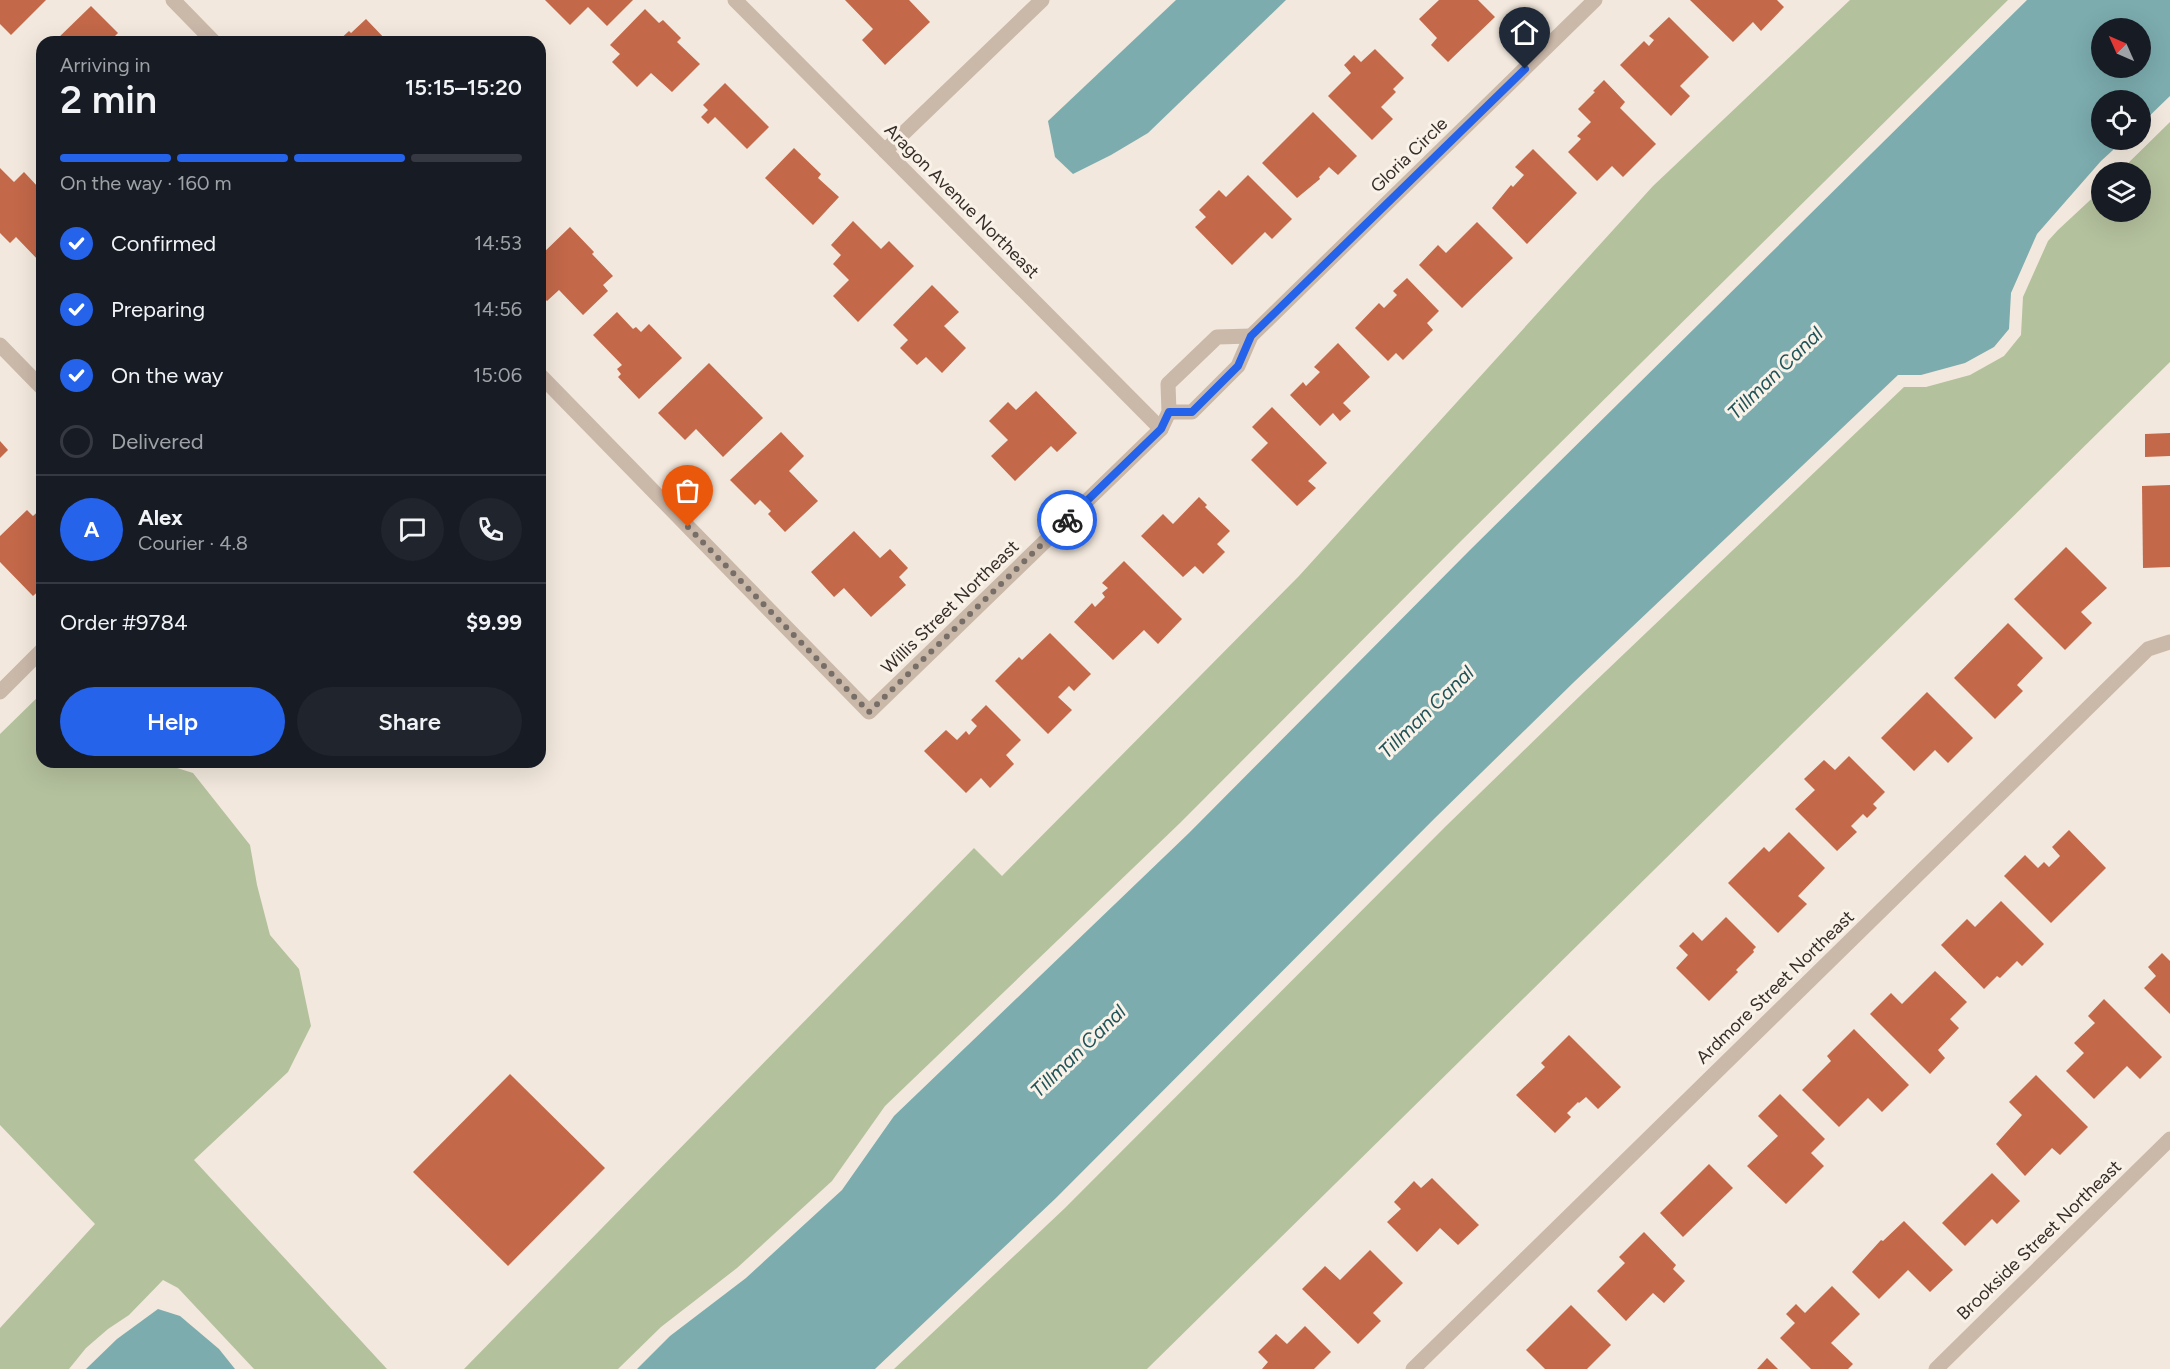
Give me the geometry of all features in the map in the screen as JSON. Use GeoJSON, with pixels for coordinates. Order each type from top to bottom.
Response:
{"type":"FeatureCollection","features":[{"type":"Feature","properties":{"kind":"street"},"geometry":{"type":"LineString","coordinates":[[173,0],[208,36]]}},
{"type":"Feature","properties":{"kind":"street","name":"Aragon Avenue Northeast"},"geometry":{"type":"LineString","coordinates":[[735,0],[1161,429]]}},
{"type":"Feature","properties":{"kind":"street"},"geometry":{"type":"LineString","coordinates":[[885,151],[1042,0]]}},
{"type":"Feature","properties":{"kind":"street","name":"Gloria Circle"},"geometry":{"type":"LineString","coordinates":[[1169,412],[1192,412],[1238,366],[1251,336],[1594,1]]}},
{"type":"Feature","properties":{"kind":"street"},"geometry":{"type":"LineString","coordinates":[[1161,429],[1169,412],[1168,384],[1216,337],[1251,336]]}},
{"type":"Feature","properties":{"kind":"street"},"geometry":{"type":"LineString","coordinates":[[0,345],[36,382]]}},
{"type":"Feature","properties":{"kind":"street","name":"Willis Street Northeast"},"geometry":{"type":"LineString","coordinates":[[546,381],[869,712],[1161,429]]}},
{"type":"Feature","properties":{"kind":"street","name":"Ardmore Street Northeast"},"geometry":{"type":"LineString","coordinates":[[1413,1369],[2148,649],[2170,642]]}},
{"type":"Feature","properties":{"kind":"street"},"geometry":{"type":"LineString","coordinates":[[0,692],[36,656]]}},
{"type":"Feature","properties":{"kind":"street","name":"Brookside Street Northeast"},"geometry":{"type":"LineString","coordinates":[[1936,1369],[2170,1139]]}},
{"type":"Feature","properties":{"kind":"green space"},"geometry":{"type":"Polygon","coordinates":[[[1850,0],[2008,0],[1461,541],[1180,823],[885,1106],[832,1181],[737,1268],[661,1327],[618,1369],[464,1369],[974,848],[1002,876],[1299,576],[1653,186],[1850,0]]]}},
{"type":"Feature","properties":{"kind":"green space"},"geometry":{"type":"Polygon","coordinates":[[[2170,122],[2170,362],[1147,1369],[894,1369],[1065,1208],[1445,827],[1904,387],[1926,387],[1970,375],[2004,356],[2021,335],[2023,297],[2048,241],[2091,199],[2091,222],[2151,222],[2151,162],[2129,162],[2141,150],[2151,150],[2151,141],[2170,122]]]}},
{"type":"Feature","properties":{"kind":"green space"},"geometry":{"type":"Polygon","coordinates":[[[36,699],[36,768],[177,768],[193,773],[250,845],[257,885],[270,935],[299,969],[311,1026],[288,1072],[194,1160],[387,1369],[254,1369],[178,1288],[163,1280],[129,1315],[86,1348],[69,1369],[0,1369],[0,1328],[95,1224],[0,1125],[0,734],[36,699]]]}},
{"type":"Feature","properties":{"kind":"water"},"geometry":{"type":"Polygon","coordinates":[[[1176,0],[1286,0],[1148,133],[1073,174],[1055,157],[1048,121],[1176,0]]]}},
{"type":"Feature","properties":{"kind":"water","name":"Tillman Canal"},"geometry":{"type":"Polygon","coordinates":[[[2027,0],[2170,0],[2170,96],[2151,114],[2151,90],[2091,90],[2091,150],[2113,150],[2100,162],[2091,162],[2091,172],[2037,234],[2011,293],[2009,329],[1994,347],[1965,363],[1921,375],[1898,375],[1574,682],[1056,1198],[875,1369],[637,1369],[670,1336],[746,1278],[842,1190],[894,1116],[1189,833],[1470,550],[2027,0]]]}},
{"type":"Feature","properties":{"kind":"water"},"geometry":{"type":"Polygon","coordinates":[[[158,1309],[180,1316],[219,1349],[235,1369],[86,1369],[117,1339],[158,1309]]]}},
{"type":"Feature","properties":{"kind":"building"},"geometry":{"type":"Polygon","coordinates":[[[0,0],[46,0],[11,35],[0,24],[0,0]]]}},
{"type":"Feature","properties":{"kind":"building"},"geometry":{"type":"Polygon","coordinates":[[[545,0],[633,0],[607,26],[588,7],[570,25],[545,0]]]}},
{"type":"Feature","properties":{"kind":"building"},"geometry":{"type":"Polygon","coordinates":[[[845,0],[909,0],[930,22],[885,65],[862,40],[873,29],[845,0]]]}},
{"type":"Feature","properties":{"kind":"building"},"geometry":{"type":"Polygon","coordinates":[[[1439,0],[1478,0],[1495,17],[1448,62],[1431,45],[1437,38],[1419,19],[1439,0]]]}},
{"type":"Feature","properties":{"kind":"building"},"geometry":{"type":"Polygon","coordinates":[[[1690,0],[1777,0],[1784,7],[1761,31],[1753,22],[1733,42],[1690,0]]]}},
{"type":"Feature","properties":{"kind":"building"},"geometry":{"type":"Polygon","coordinates":[[[91,6],[118,33],[115,36],[60,36],[91,6]]]}},
{"type":"Feature","properties":{"kind":"building"},"geometry":{"type":"Polygon","coordinates":[[[645,9],[659,23],[663,20],[681,38],[677,42],[700,64],[672,92],[651,73],[637,87],[612,62],[620,54],[610,45],[645,9]]]}},
{"type":"Feature","properties":{"kind":"building"},"geometry":{"type":"Polygon","coordinates":[[[1669,17],[1709,57],[1680,86],[1690,96],[1671,116],[1620,65],[1644,41],[1649,46],[1654,40],[1649,36],[1669,17]]]}},
{"type":"Feature","properties":{"kind":"building"},"geometry":{"type":"Polygon","coordinates":[[[366,19],[382,36],[344,36],[349,31],[351,33],[366,19]]]}},
{"type":"Feature","properties":{"kind":"building"},"geometry":{"type":"Polygon","coordinates":[[[1375,49],[1404,78],[1393,89],[1396,92],[1381,107],[1393,119],[1372,140],[1328,96],[1351,73],[1344,65],[1354,55],[1361,62],[1375,49]]]}},
{"type":"Feature","properties":{"kind":"building"},"geometry":{"type":"Polygon","coordinates":[[[1604,80],[1625,102],[1620,108],[1656,144],[1623,177],[1612,166],[1597,181],[1568,152],[1581,139],[1577,136],[1591,122],[1578,109],[1604,80]]]}},
{"type":"Feature","properties":{"kind":"building"},"geometry":{"type":"Polygon","coordinates":[[[725,83],[769,127],[747,149],[715,117],[708,124],[701,117],[708,110],[703,105],[725,83]]]}},
{"type":"Feature","properties":{"kind":"building"},"geometry":{"type":"Polygon","coordinates":[[[1313,112],[1357,156],[1338,175],[1329,167],[1319,177],[1320,179],[1297,198],[1262,163],[1313,112]]]}},
{"type":"Feature","properties":{"kind":"building"},"geometry":{"type":"Polygon","coordinates":[[[794,148],[821,174],[818,178],[839,197],[813,225],[765,178],[794,148]]]}},
{"type":"Feature","properties":{"kind":"building"},"geometry":{"type":"Polygon","coordinates":[[[1533,149],[1577,193],[1527,244],[1492,208],[1511,185],[1513,187],[1524,175],[1515,167],[1533,149]]]}},
{"type":"Feature","properties":{"kind":"building"},"geometry":{"type":"Polygon","coordinates":[[[0,168],[14,182],[24,172],[36,185],[36,258],[16,237],[10,243],[0,233],[0,168]]]}},
{"type":"Feature","properties":{"kind":"building"},"geometry":{"type":"Polygon","coordinates":[[[1248,175],[1292,219],[1272,239],[1265,232],[1232,265],[1195,227],[1206,217],[1199,210],[1219,190],[1226,197],[1248,175]]]}},
{"type":"Feature","properties":{"kind":"building"},"geometry":{"type":"Polygon","coordinates":[[[853,221],[881,249],[889,241],[914,266],[858,322],[833,296],[849,280],[833,264],[841,255],[831,245],[853,221]]]}},
{"type":"Feature","properties":{"kind":"building"},"geometry":{"type":"Polygon","coordinates":[[[1477,222],[1513,258],[1462,308],[1419,265],[1438,245],[1446,253],[1477,222]]]}},
{"type":"Feature","properties":{"kind":"building"},"geometry":{"type":"Polygon","coordinates":[[[570,227],[613,276],[603,285],[608,291],[583,315],[559,290],[546,300],[546,250],[570,227]]]}},
{"type":"Feature","properties":{"kind":"building"},"geometry":{"type":"Polygon","coordinates":[[[1407,278],[1439,311],[1427,323],[1433,330],[1403,360],[1396,353],[1388,361],[1355,328],[1379,303],[1384,308],[1397,295],[1393,291],[1407,278]]]}},
{"type":"Feature","properties":{"kind":"building"},"geometry":{"type":"Polygon","coordinates":[[[932,285],[959,312],[944,326],[966,348],[942,373],[926,357],[917,365],[900,348],[908,340],[893,325],[932,285]]]}},
{"type":"Feature","properties":{"kind":"building"},"geometry":{"type":"Polygon","coordinates":[[[617,312],[633,329],[636,327],[641,332],[649,324],[682,358],[639,399],[618,377],[621,374],[617,369],[622,365],[593,335],[617,312]]]}},
{"type":"Feature","properties":{"kind":"building"},"geometry":{"type":"Polygon","coordinates":[[[1338,343],[1370,377],[1343,403],[1351,411],[1340,421],[1333,413],[1320,426],[1290,395],[1303,382],[1306,386],[1320,372],[1314,367],[1338,343]]]}},
{"type":"Feature","properties":{"kind":"building"},"geometry":{"type":"Polygon","coordinates":[[[709,363],[763,418],[723,457],[696,429],[685,440],[658,413],[709,363]]]}},
{"type":"Feature","properties":{"kind":"building"},"geometry":{"type":"Polygon","coordinates":[[[1036,391],[1077,433],[1057,452],[1051,446],[1015,481],[991,456],[1008,440],[989,421],[1008,402],[1016,410],[1036,391]]]}},
{"type":"Feature","properties":{"kind":"building"},"geometry":{"type":"Polygon","coordinates":[[[1272,407],[1327,463],[1308,481],[1316,488],[1297,506],[1251,460],[1268,443],[1252,427],[1272,407]]]}},
{"type":"Feature","properties":{"kind":"building"},"geometry":{"type":"Polygon","coordinates":[[[781,432],[804,456],[789,471],[818,501],[785,532],[768,514],[771,511],[760,500],[755,505],[730,480],[781,432]]]}},
{"type":"Feature","properties":{"kind":"building"},"geometry":{"type":"Polygon","coordinates":[[[2170,433],[2170,456],[2145,457],[2145,434],[2170,433]]]}},
{"type":"Feature","properties":{"kind":"building"},"geometry":{"type":"Polygon","coordinates":[[[0,441],[8,450],[0,458],[0,441]]]}},
{"type":"Feature","properties":{"kind":"building"},"geometry":{"type":"Polygon","coordinates":[[[2170,485],[2170,567],[2143,568],[2142,486],[2170,485]]]}},
{"type":"Feature","properties":{"kind":"building"},"geometry":{"type":"Polygon","coordinates":[[[1199,497],[1207,505],[1205,507],[1230,531],[1217,544],[1225,552],[1203,574],[1195,566],[1183,577],[1141,536],[1163,514],[1173,524],[1199,497]]]}},
{"type":"Feature","properties":{"kind":"building"},"geometry":{"type":"Polygon","coordinates":[[[27,510],[33,516],[36,513],[36,593],[33,596],[0,562],[0,536],[27,510]]]}},
{"type":"Feature","properties":{"kind":"building"},"geometry":{"type":"Polygon","coordinates":[[[854,531],[880,558],[890,549],[908,568],[899,577],[906,585],[871,617],[844,588],[834,597],[811,572],[854,531]]]}},
{"type":"Feature","properties":{"kind":"building"},"geometry":{"type":"Polygon","coordinates":[[[2066,547],[2107,588],[2081,612],[2092,623],[2065,650],[2014,599],[2066,547]]]}},
{"type":"Feature","properties":{"kind":"building"},"geometry":{"type":"Polygon","coordinates":[[[1124,561],[1182,619],[1158,644],[1144,630],[1113,660],[1074,622],[1092,603],[1095,607],[1105,597],[1102,593],[1108,588],[1102,583],[1124,561]]]}},
{"type":"Feature","properties":{"kind":"building"},"geometry":{"type":"Polygon","coordinates":[[[2008,623],[2043,658],[2017,685],[2023,691],[1995,719],[1954,678],[2008,623]]]}},
{"type":"Feature","properties":{"kind":"building"},"geometry":{"type":"Polygon","coordinates":[[[1050,633],[1091,674],[1074,691],[1069,686],[1058,697],[1072,710],[1048,734],[995,681],[1019,657],[1022,660],[1050,633]]]}},
{"type":"Feature","properties":{"kind":"building"},"geometry":{"type":"Polygon","coordinates":[[[1927,692],[1973,738],[1948,763],[1935,750],[1914,771],[1881,738],[1927,692]]]}},
{"type":"Feature","properties":{"kind":"building"},"geometry":{"type":"Polygon","coordinates":[[[986,705],[1021,740],[1006,755],[1014,764],[990,788],[981,778],[966,793],[924,751],[946,730],[957,740],[966,731],[969,735],[977,726],[971,720],[986,705]]]}},
{"type":"Feature","properties":{"kind":"building"},"geometry":{"type":"Polygon","coordinates":[[[1849,756],[1885,792],[1873,804],[1877,808],[1867,818],[1863,814],[1851,826],[1857,832],[1837,851],[1795,809],[1815,790],[1804,779],[1824,760],[1835,770],[1849,756]]]}},
{"type":"Feature","properties":{"kind":"building"},"geometry":{"type":"Polygon","coordinates":[[[2069,830],[2106,868],[2051,923],[2004,876],[2025,855],[2038,868],[2044,862],[2049,867],[2060,856],[2052,847],[2069,830]]]}},
{"type":"Feature","properties":{"kind":"building"},"geometry":{"type":"Polygon","coordinates":[[[1789,832],[1825,868],[1798,896],[1807,904],[1778,933],[1728,883],[1764,847],[1769,852],[1789,832]]]}},
{"type":"Feature","properties":{"kind":"building"},"geometry":{"type":"Polygon","coordinates":[[[2001,901],[2044,944],[2022,966],[2017,961],[2000,978],[1997,976],[1984,989],[1941,945],[1967,919],[1975,927],[2001,901]]]}},
{"type":"Feature","properties":{"kind":"building"},"geometry":{"type":"Polygon","coordinates":[[[1726,917],[1756,947],[1736,970],[1738,972],[1709,1001],[1676,968],[1688,955],[1679,946],[1693,932],[1702,941],[1726,917]]]}},
{"type":"Feature","properties":{"kind":"building"},"geometry":{"type":"Polygon","coordinates":[[[2162,953],[2170,961],[2170,1014],[2144,988],[2156,976],[2148,967],[2162,953]]]}},
{"type":"Feature","properties":{"kind":"building"},"geometry":{"type":"Polygon","coordinates":[[[1935,971],[1967,1002],[1950,1019],[1959,1028],[1938,1050],[1945,1058],[1930,1074],[1870,1014],[1891,993],[1902,1004],[1935,971]]]}},
{"type":"Feature","properties":{"kind":"building"},"geometry":{"type":"Polygon","coordinates":[[[2104,999],[2162,1057],[2140,1079],[2127,1066],[2094,1099],[2066,1071],[2084,1053],[2074,1043],[2095,1023],[2088,1016],[2104,999]]]}},
{"type":"Feature","properties":{"kind":"building"},"geometry":{"type":"Polygon","coordinates":[[[1854,1029],[1909,1085],[1882,1112],[1868,1098],[1839,1127],[1802,1090],[1831,1061],[1827,1056],[1854,1029]]]}},
{"type":"Feature","properties":{"kind":"building"},"geometry":{"type":"Polygon","coordinates":[[[1569,1035],[1621,1087],[1598,1109],[1586,1097],[1578,1102],[1567,1113],[1571,1117],[1555,1133],[1516,1095],[1545,1067],[1541,1063],[1569,1035]]]}},
{"type":"Feature","properties":{"kind":"building"},"geometry":{"type":"Polygon","coordinates":[[[510,1074],[605,1168],[508,1266],[413,1172],[510,1074]]]}},
{"type":"Feature","properties":{"kind":"building"},"geometry":{"type":"Polygon","coordinates":[[[2036,1075],[2088,1127],[2060,1155],[2052,1148],[2025,1176],[1996,1144],[2022,1115],[2009,1102],[2036,1075]]]}},
{"type":"Feature","properties":{"kind":"building"},"geometry":{"type":"Polygon","coordinates":[[[1780,1094],[1825,1139],[1811,1153],[1824,1166],[1786,1204],[1747,1166],[1778,1136],[1758,1116],[1780,1094]]]}},
{"type":"Feature","properties":{"kind":"building"},"geometry":{"type":"Polygon","coordinates":[[[1709,1164],[1733,1188],[1683,1237],[1660,1213],[1709,1164]]]}},
{"type":"Feature","properties":{"kind":"building"},"geometry":{"type":"Polygon","coordinates":[[[1992,1173],[2020,1201],[1997,1224],[1992,1219],[1965,1246],[1942,1223],[1992,1173]]]}},
{"type":"Feature","properties":{"kind":"building"},"geometry":{"type":"Polygon","coordinates":[[[1432,1178],[1479,1225],[1458,1245],[1440,1228],[1417,1252],[1387,1222],[1401,1209],[1394,1202],[1414,1181],[1421,1188],[1432,1178]]]}},
{"type":"Feature","properties":{"kind":"building"},"geometry":{"type":"Polygon","coordinates":[[[1904,1221],[1953,1270],[1930,1292],[1908,1270],[1879,1299],[1852,1272],[1881,1240],[1883,1241],[1904,1221]]]}},
{"type":"Feature","properties":{"kind":"building"},"geometry":{"type":"Polygon","coordinates":[[[1644,1232],[1676,1265],[1673,1269],[1685,1281],[1664,1303],[1653,1293],[1626,1321],[1597,1291],[1625,1263],[1619,1257],[1644,1232]]]}},
{"type":"Feature","properties":{"kind":"building"},"geometry":{"type":"Polygon","coordinates":[[[1370,1250],[1403,1283],[1373,1313],[1381,1321],[1358,1344],[1302,1289],[1325,1266],[1340,1280],[1370,1250]]]}},
{"type":"Feature","properties":{"kind":"building"},"geometry":{"type":"Polygon","coordinates":[[[1832,1286],[1860,1314],[1831,1343],[1853,1364],[1848,1369],[1811,1369],[1780,1338],[1795,1323],[1786,1314],[1796,1304],[1805,1313],[1832,1286]]]}},
{"type":"Feature","properties":{"kind":"building"},"geometry":{"type":"Polygon","coordinates":[[[1571,1305],[1611,1345],[1587,1369],[1545,1369],[1526,1350],[1571,1305]]]}},
{"type":"Feature","properties":{"kind":"building"},"geometry":{"type":"Polygon","coordinates":[[[1305,1326],[1331,1352],[1314,1369],[1262,1369],[1268,1362],[1258,1352],[1276,1334],[1287,1344],[1305,1326]]]}},
{"type":"Feature","properties":{"kind":"building"},"geometry":{"type":"Polygon","coordinates":[[[1767,1358],[1778,1369],[1757,1369],[1767,1358]]]}},
{"type":"Feature","properties":{"kind":"way so far"},"geometry":{"type":"LineString","coordinates":[[688,527],[869,712],[1067,520]]}},
{"type":"Feature","properties":{"kind":"route"},"geometry":{"type":"LineString","coordinates":[[1067,520],[1161,429],[1169,412],[1192,412],[1238,366],[1251,336],[1525,69]]}}]}
